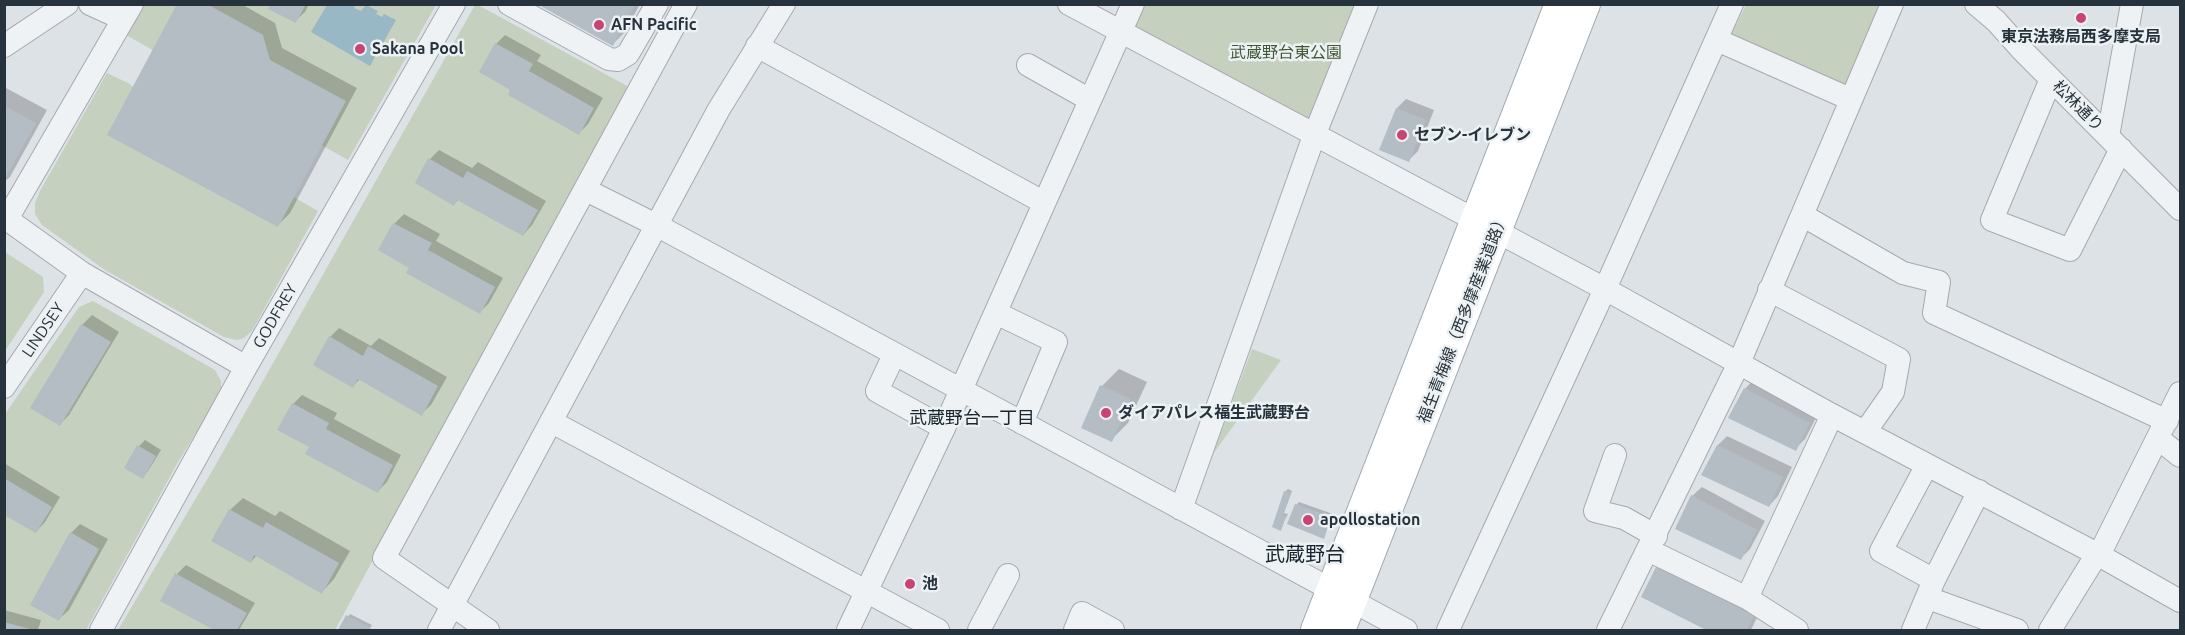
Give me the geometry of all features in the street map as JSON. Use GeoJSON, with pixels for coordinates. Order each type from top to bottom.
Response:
{"type":"FeatureCollection","features":[{"type":"Feature","properties":{"kind":"main road","name":"福生青梅線（西多摩産業道路）"},"geometry":{"type":"LineString","coordinates":[[1486,227],[1560,4]]}},
{"type":"Feature","properties":{"kind":"main road","name":"福生青梅線（西多摩産業道路）"},"geometry":{"type":"LineString","coordinates":[[1316,630],[1341,595],[1486,227],[1586,4]]}},
{"type":"Feature","properties":{"kind":"main road","name":"福生青梅線（西多摩産業道路）"},"geometry":{"type":"LineString","coordinates":[[1340,630],[1341,595]]}},
{"type":"Feature","properties":{"kind":"street"},"geometry":{"type":"LineString","coordinates":[[4,46],[67,4]]}},
{"type":"Feature","properties":{"kind":"street"},"geometry":{"type":"LineString","coordinates":[[90,4],[127,12],[6,218],[82,273],[246,367]]}},
{"type":"Feature","properties":{"kind":"street","name":"GODFREY"},"geometry":{"type":"LineString","coordinates":[[101,630],[246,367],[454,4]]}},
{"type":"Feature","properties":{"kind":"street"},"geometry":{"type":"LineString","coordinates":[[509,4],[609,58],[618,60],[628,54],[657,4]]}},
{"type":"Feature","properties":{"kind":"street"},"geometry":{"type":"LineString","coordinates":[[488,630],[384,558],[686,4]]}},
{"type":"Feature","properties":{"kind":"street"},"geometry":{"type":"LineString","coordinates":[[439,630],[719,109],[784,4]]}},
{"type":"Feature","properties":{"kind":"street"},"geometry":{"type":"LineString","coordinates":[[1069,4],[1605,289],[1832,415],[2098,554],[2181,602]]}},
{"type":"Feature","properties":{"kind":"street"},"geometry":{"type":"LineString","coordinates":[[848,630],[944,428],[1133,4]]}},
{"type":"Feature","properties":{"kind":"street"},"geometry":{"type":"LineString","coordinates":[[1181,509],[1314,136],[1367,4]]}},
{"type":"Feature","properties":{"kind":"street"},"geometry":{"type":"LineString","coordinates":[[1448,630],[1605,289],[1732,4]]}},
{"type":"Feature","properties":{"kind":"street"},"geometry":{"type":"LineString","coordinates":[[1608,630],[1738,363],[1892,4]]}},
{"type":"Feature","properties":{"kind":"street","name":"松林通り"},"geometry":{"type":"LineString","coordinates":[[1976,4],[1996,21],[2181,209]]}},
{"type":"Feature","properties":{"kind":"street"},"geometry":{"type":"LineString","coordinates":[[2051,79],[1992,220],[2070,250],[2115,143],[2132,4]]}},
{"type":"Feature","properties":{"kind":"street"},"geometry":{"type":"LineString","coordinates":[[1717,40],[1850,99]]}},
{"type":"Feature","properties":{"kind":"street"},"geometry":{"type":"LineString","coordinates":[[757,46],[1043,202]]}},
{"type":"Feature","properties":{"kind":"street"},"geometry":{"type":"LineString","coordinates":[[1028,65],[1089,100]]}},
{"type":"Feature","properties":{"kind":"street"},"geometry":{"type":"LineString","coordinates":[[586,190],[658,226],[1406,630]]}},
{"type":"Feature","properties":{"kind":"street"},"geometry":{"type":"LineString","coordinates":[[1802,215],[1903,273],[1939,282],[1934,313],[2163,430],[2181,456]]}},
{"type":"Feature","properties":{"kind":"street","name":"LINDSEY"},"geometry":{"type":"LineString","coordinates":[[4,387],[82,273]]}},
{"type":"Feature","properties":{"kind":"street"},"geometry":{"type":"LineString","coordinates":[[1769,290],[1899,359],[1893,392],[1865,432]]}},
{"type":"Feature","properties":{"kind":"street"},"geometry":{"type":"LineString","coordinates":[[996,313],[1056,342],[1022,423]]}},
{"type":"Feature","properties":{"kind":"street"},"geometry":{"type":"LineString","coordinates":[[894,355],[877,392],[944,428]]}},
{"type":"Feature","properties":{"kind":"street"},"geometry":{"type":"LineString","coordinates":[[2050,630],[2098,554],[2181,393]]}},
{"type":"Feature","properties":{"kind":"street"},"geometry":{"type":"LineString","coordinates":[[1747,598],[1832,415]]}},
{"type":"Feature","properties":{"kind":"street"},"geometry":{"type":"LineString","coordinates":[[552,422],[938,630]]}},
{"type":"Feature","properties":{"kind":"street"},"geometry":{"type":"LineString","coordinates":[[1615,455],[1595,511],[1624,518],[1652,543],[1797,630]]}},
{"type":"Feature","properties":{"kind":"street"},"geometry":{"type":"LineString","coordinates":[[1927,465],[1881,551],[1931,589],[2017,630]]}},
{"type":"Feature","properties":{"kind":"street"},"geometry":{"type":"LineString","coordinates":[[1913,630],[1979,491]]}},
{"type":"Feature","properties":{"kind":"street"},"geometry":{"type":"LineString","coordinates":[[979,630],[1008,575]]}},
{"type":"Feature","properties":{"kind":"street"},"geometry":{"type":"LineString","coordinates":[[1075,630],[1082,613],[1113,630]]}},
{"type":"Feature","properties":{"kind":"green space","name":"武蔵野台東公園"},"geometry":{"type":"Polygon","coordinates":[[[1355,4],[1314,115],[1306,120],[1137,30],[1134,25],[1142,5],[1355,4]]]}},
{"type":"Feature","properties":{"kind":"green space"},"geometry":{"type":"Polygon","coordinates":[[[143,5],[436,5],[348,160],[126,35],[143,5]]]}},
{"type":"Feature","properties":{"kind":"green space"},"geometry":{"type":"Polygon","coordinates":[[[475,5],[629,87],[335,630],[118,630],[215,466],[475,5]]]}},
{"type":"Feature","properties":{"kind":"green space"},"geometry":{"type":"Polygon","coordinates":[[[1746,5],[1886,5],[1850,92],[1729,39],[1746,5]]]}},
{"type":"Feature","properties":{"kind":"green space"},"geometry":{"type":"Polygon","coordinates":[[[107,73],[128,83],[318,211],[252,331],[244,338],[237,340],[224,337],[105,270],[42,225],[35,214],[35,203],[40,191],[107,73]]]}},
{"type":"Feature","properties":{"kind":"green space"},"geometry":{"type":"Polygon","coordinates":[[[5,252],[43,277],[44,292],[5,351],[5,252]]]}},
{"type":"Feature","properties":{"kind":"green space"},"geometry":{"type":"Polygon","coordinates":[[[93,301],[215,370],[221,381],[221,392],[178,462],[86,630],[5,630],[5,414],[79,307],[93,301]]]}},
{"type":"Feature","properties":{"kind":"green space"},"geometry":{"type":"Polygon","coordinates":[[[1252,349],[1281,360],[1213,454],[1252,349]]]}},
{"type":"Feature","properties":{"kind":"water","name":"Sakana Pool"},"geometry":{"type":"Polygon","coordinates":[[[327,5],[355,5],[354,8],[361,11],[366,5],[378,11],[376,14],[382,17],[384,14],[396,20],[370,66],[311,32],[327,5]]]}},
{"type":"Feature","properties":{"kind":"building"},"geometry":{"type":"Polygon","coordinates":[[[177,4],[207,4],[263,35],[270,60],[346,101],[278,227],[107,135],[177,4]]]}},
{"type":"Feature","properties":{"kind":"building"},"geometry":{"type":"Polygon","coordinates":[[[270,4],[306,4],[296,23],[268,9],[270,4]]]}},
{"type":"Feature","properties":{"kind":"building","name":"AFN Pacific"},"geometry":{"type":"Polygon","coordinates":[[[537,4],[635,4],[613,46],[537,4]]]}},
{"type":"Feature","properties":{"kind":"building"},"geometry":{"type":"Polygon","coordinates":[[[495,43],[533,64],[529,71],[594,108],[579,135],[508,95],[510,90],[479,72],[495,43]]]}},
{"type":"Feature","properties":{"kind":"building"},"geometry":{"type":"Polygon","coordinates":[[[4,106],[36,123],[4,180],[4,106]]]}},
{"type":"Feature","properties":{"kind":"building","name":"セブン-イレブン"},"geometry":{"type":"Polygon","coordinates":[[[1396,108],[1426,120],[1409,162],[1379,150],[1396,108]]]}},
{"type":"Feature","properties":{"kind":"building"},"geometry":{"type":"Polygon","coordinates":[[[428,158],[463,178],[467,171],[538,210],[523,236],[457,200],[454,206],[415,183],[428,158]]]}},
{"type":"Feature","properties":{"kind":"building"},"geometry":{"type":"Polygon","coordinates":[[[393,223],[432,243],[428,250],[495,287],[480,314],[406,273],[409,268],[378,250],[393,223]]]}},
{"type":"Feature","properties":{"kind":"building"},"geometry":{"type":"Polygon","coordinates":[[[81,324],[111,342],[60,426],[30,408],[81,324]]]}},
{"type":"Feature","properties":{"kind":"building"},"geometry":{"type":"Polygon","coordinates":[[[329,336],[363,356],[368,346],[438,386],[422,416],[358,379],[353,388],[313,365],[329,336]]]}},
{"type":"Feature","properties":{"kind":"building","name":"ダイアパレス福生武蔵野台"},"geometry":{"type":"Polygon","coordinates":[[[1100,385],[1131,399],[1112,442],[1081,428],[1100,385]]]}},
{"type":"Feature","properties":{"kind":"building"},"geometry":{"type":"Polygon","coordinates":[[[1744,388],[1810,423],[1796,451],[1728,418],[1744,388]]]}},
{"type":"Feature","properties":{"kind":"building"},"geometry":{"type":"Polygon","coordinates":[[[292,403],[329,423],[326,429],[393,465],[378,493],[305,454],[309,447],[277,430],[292,403]]]}},
{"type":"Feature","properties":{"kind":"building"},"geometry":{"type":"Polygon","coordinates":[[[137,445],[156,456],[143,479],[124,468],[137,445]]]}},
{"type":"Feature","properties":{"kind":"building"},"geometry":{"type":"Polygon","coordinates":[[[1717,445],[1783,477],[1769,507],[1701,475],[1717,445]]]}},
{"type":"Feature","properties":{"kind":"building"},"geometry":{"type":"Polygon","coordinates":[[[4,478],[52,507],[36,533],[4,515],[4,478]]]}},
{"type":"Feature","properties":{"kind":"building"},"geometry":{"type":"Polygon","coordinates":[[[1284,491],[1291,493],[1283,515],[1286,516],[1281,531],[1272,527],[1284,491]]]}},
{"type":"Feature","properties":{"kind":"building"},"geometry":{"type":"Polygon","coordinates":[[[1691,495],[1757,530],[1741,560],[1675,529],[1691,495]]]}},
{"type":"Feature","properties":{"kind":"building"},"geometry":{"type":"Polygon","coordinates":[[[1295,504],[1331,517],[1324,539],[1287,524],[1295,504]]]}},
{"type":"Feature","properties":{"kind":"building"},"geometry":{"type":"Polygon","coordinates":[[[229,509],[263,528],[266,522],[339,563],[322,594],[254,555],[251,563],[211,541],[229,509]]]}},
{"type":"Feature","properties":{"kind":"building"},"geometry":{"type":"Polygon","coordinates":[[[70,532],[99,549],[59,621],[30,605],[70,532]]]}},
{"type":"Feature","properties":{"kind":"building"},"geometry":{"type":"Polygon","coordinates":[[[1657,565],[1754,616],[1747,630],[1706,630],[1641,597],[1657,565]]]}},
{"type":"Feature","properties":{"kind":"building"},"geometry":{"type":"Polygon","coordinates":[[[175,573],[247,613],[237,630],[214,630],[160,601],[175,573]]]}},
{"type":"Feature","properties":{"kind":"building"},"geometry":{"type":"Polygon","coordinates":[[[346,615],[371,628],[369,630],[338,630],[346,615]]]}},
{"type":"Feature","properties":{"kind":"building"},"geometry":{"type":"Polygon","coordinates":[[[4,622],[34,630],[4,630],[4,622]]]}},
{"type":"Feature","properties":{"kind":"place","name":"東京法務局西多摩支局"},"geometry":{"type":"Point","coordinates":[2081,18]}},
{"type":"Feature","properties":{"kind":"place","name":"AFN Pacific"},"geometry":{"type":"Point","coordinates":[599,25]}},
{"type":"Feature","properties":{"kind":"place","name":"Sakana Pool"},"geometry":{"type":"Point","coordinates":[360,49]}},
{"type":"Feature","properties":{"kind":"place","name":"セブン-イレブン"},"geometry":{"type":"Point","coordinates":[1402,135]}},
{"type":"Feature","properties":{"kind":"place","name":"ダイアパレス福生武蔵野台"},"geometry":{"type":"Point","coordinates":[1106,413]}},
{"type":"Feature","properties":{"kind":"place","name":"apollostation"},"geometry":{"type":"Point","coordinates":[1308,520]}},
{"type":"Feature","properties":{"kind":"place","name":"池"},"geometry":{"type":"Point","coordinates":[910,584]}},
{"type":"Feature","properties":{"kind":"district","name":"武蔵野台一丁目"},"geometry":{"type":"Point","coordinates":[972,418]}},
{"type":"Feature","properties":{"kind":"district","name":"武蔵野台"},"geometry":{"type":"Point","coordinates":[1305,554]}}]}
